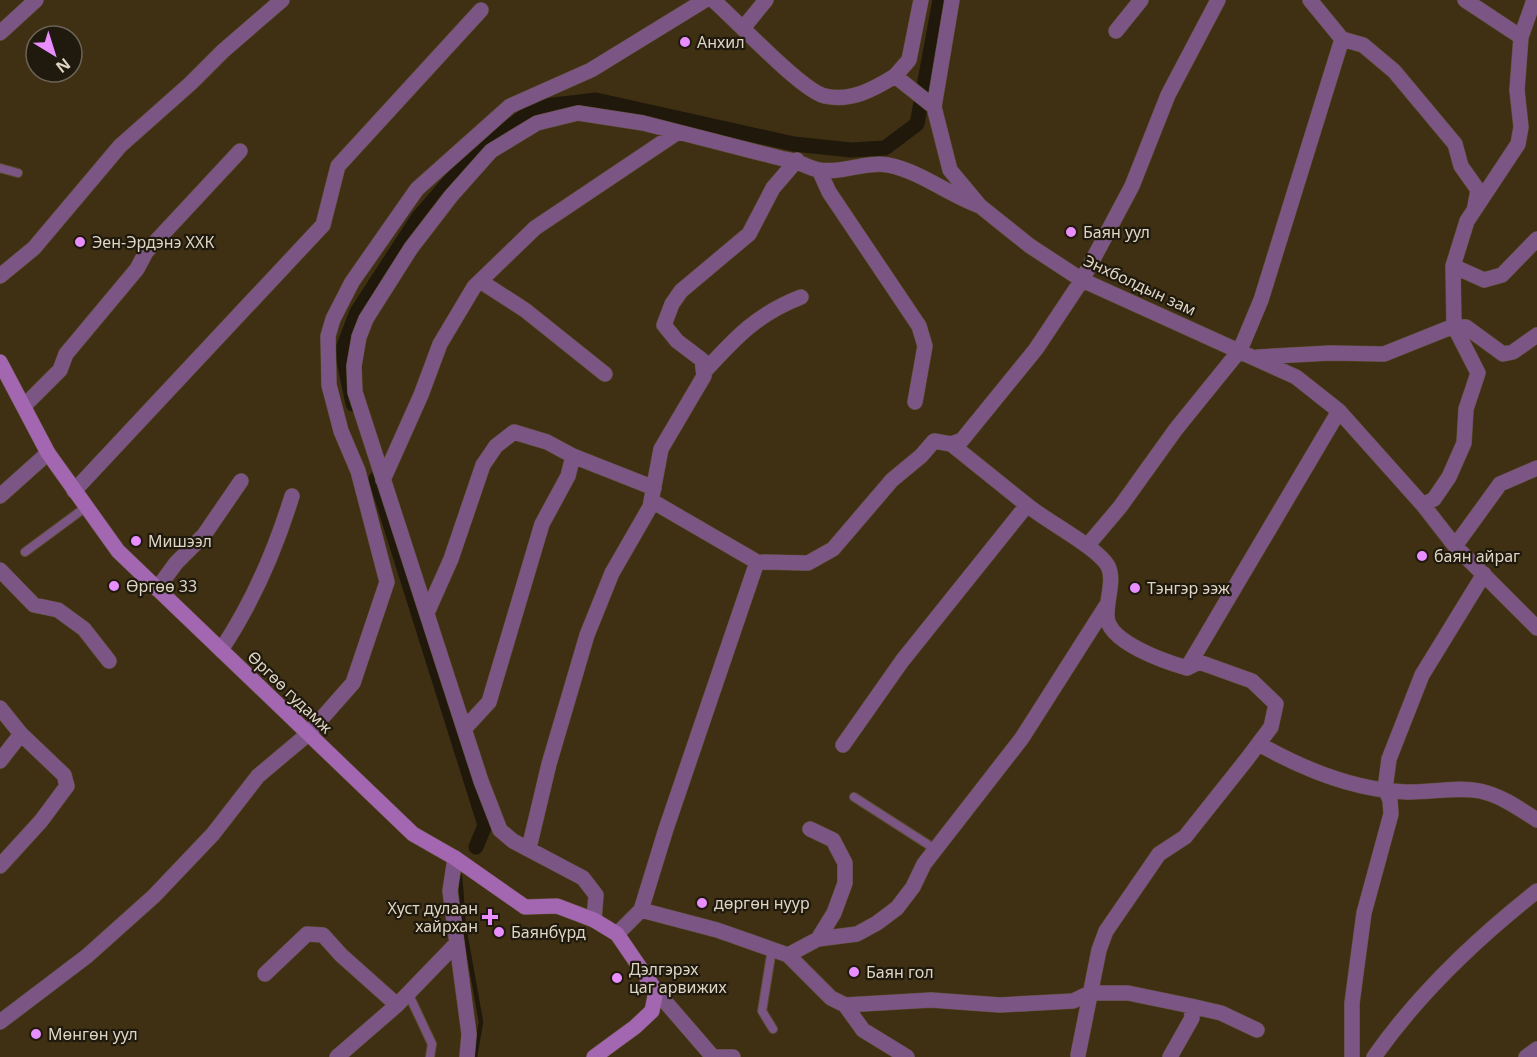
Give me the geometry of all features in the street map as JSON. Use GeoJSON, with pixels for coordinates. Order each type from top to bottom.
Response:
{"type":"FeatureCollection","features":[{"type":"Feature","properties":{"kind":"street"},"geometry":{"type":"LineString","coordinates":[[0,33],[36,0]]}},
{"type":"Feature","properties":{"kind":"street"},"geometry":{"type":"LineString","coordinates":[[0,276],[34,248],[120,146],[282,0]]}},
{"type":"Feature","properties":{"kind":"street"},"geometry":{"type":"LineString","coordinates":[[0,1022],[87,956],[154,896],[213,834],[258,776],[308,734],[353,683],[387,582],[358,471],[341,431],[329,385],[328,336],[337,310],[352,282],[417,189],[497,117],[520,100],[591,70],[705,0]]}},
{"type":"Feature","properties":{"kind":"street"},"geometry":{"type":"LineString","coordinates":[[713,0],[803,84],[825,96],[850,97],[874,89],[895,76],[909,60],[921,0]]}},
{"type":"Feature","properties":{"kind":"street"},"geometry":{"type":"LineString","coordinates":[[744,27],[766,0]]}},
{"type":"Feature","properties":{"kind":"street"},"geometry":{"type":"LineString","coordinates":[[895,76],[934,107],[952,0]]}},
{"type":"Feature","properties":{"kind":"street"},"geometry":{"type":"LineString","coordinates":[[1116,31],[1141,0]]}},
{"type":"Feature","properties":{"kind":"street"},"geometry":{"type":"LineString","coordinates":[[951,444],[962,440],[1036,349],[1082,280],[1132,186],[1168,95],[1218,0]]}},
{"type":"Feature","properties":{"kind":"street"},"geometry":{"type":"LineString","coordinates":[[1310,0],[1342,39],[1363,45],[1394,71],[1455,144],[1461,166],[1478,190],[1474,211]]}},
{"type":"Feature","properties":{"kind":"street"},"geometry":{"type":"LineString","coordinates":[[1465,0],[1521,37]]}},
{"type":"Feature","properties":{"kind":"street"},"geometry":{"type":"LineString","coordinates":[[1424,505],[1434,499],[1449,477],[1464,443],[1466,409],[1478,373],[1454,326],[1453,266],[1467,221],[1518,144],[1521,127],[1517,90],[1521,37],[1534,0]]}},
{"type":"Feature","properties":{"kind":"street"},"geometry":{"type":"LineString","coordinates":[[74,491],[323,225],[338,166],[481,10]]}},
{"type":"Feature","properties":{"kind":"street"},"geometry":{"type":"LineString","coordinates":[[1088,546],[1120,507],[1176,429],[1247,354],[1261,300],[1342,39]]}},
{"type":"Feature","properties":{"kind":"street","name":"Энхболдын зам"},"geometry":{"type":"LineString","coordinates":[[934,107],[950,170],[980,206],[1030,246],[1082,280],[1296,377],[1338,411],[1424,505],[1455,546],[1537,628]]}},
{"type":"Feature","properties":{"kind":"street"},"geometry":{"type":"LineString","coordinates":[[594,920],[596,895],[583,878],[513,841],[500,830],[481,781],[466,727],[383,480],[354,385],[354,366],[359,337],[366,319],[411,248],[451,196],[491,152],[537,123],[578,113],[643,123],[798,160],[819,170],[886,165],[907,171],[959,198],[980,206]]}},
{"type":"Feature","properties":{"kind":"street"},"geometry":{"type":"LineString","coordinates":[[383,480],[421,395],[440,344],[463,302],[480,280],[535,228],[678,132]]}},
{"type":"Feature","properties":{"kind":"street"},"geometry":{"type":"LineString","coordinates":[[25,405],[60,370],[66,354],[137,269],[146,252],[240,151]]}},
{"type":"Feature","properties":{"kind":"street"},"geometry":{"type":"LineString","coordinates":[[529,848],[549,764],[587,635],[612,573],[653,494],[661,449],[705,376],[702,360],[664,325],[672,304],[681,291],[749,234],[773,188],[798,160]]}},
{"type":"Feature","properties":{"kind":"street"},"geometry":{"type":"LineString","coordinates":[[819,170],[828,192],[919,326],[925,346],[915,402]]}},
{"type":"Feature","properties":{"kind":"street"},"geometry":{"type":"LineString","coordinates":[[1453,266],[1484,280],[1502,274],[1537,239]]}},
{"type":"Feature","properties":{"kind":"street"},"geometry":{"type":"LineString","coordinates":[[480,280],[525,310],[605,374]]}},
{"type":"Feature","properties":{"kind":"street"},"geometry":{"type":"LineString","coordinates":[[704,372],[760,316],[774,307],[801,297]]}},
{"type":"Feature","properties":{"kind":"street"},"geometry":{"type":"LineString","coordinates":[[1247,354],[1330,352],[1384,354],[1454,326],[1466,327],[1503,354],[1513,352],[1537,335]]}},
{"type":"Feature","properties":{"kind":"street","name":"Өргөө гудамж"},"geometry":{"type":"LineString","coordinates":[[0,363],[25,405],[48,453],[118,551],[220,650],[413,834],[454,858],[525,907],[557,906],[594,920],[617,934],[633,954],[656,991]]}},
{"type":"Feature","properties":{"kind":"street"},"geometry":{"type":"LineString","coordinates":[[1187,668],[1338,411]]}},
{"type":"Feature","properties":{"kind":"street"},"geometry":{"type":"LineString","coordinates":[[427,613],[451,559],[483,465],[496,446],[514,432],[547,442],[653,494],[757,562],[808,563],[833,549],[892,480],[921,456],[934,441],[951,444],[1027,505],[1088,546],[1108,566],[1110,580],[1106,618],[1112,631],[1140,650],[1187,668],[1199,662],[1252,681],[1276,704],[1275,714],[1259,744],[1185,837],[1159,854],[1106,931],[1099,950],[1078,1055]]}},
{"type":"Feature","properties":{"kind":"street"},"geometry":{"type":"LineString","coordinates":[[0,496],[48,453]]}},
{"type":"Feature","properties":{"kind":"street"},"geometry":{"type":"LineString","coordinates":[[466,727],[489,702],[542,524],[568,476],[573,456]]}},
{"type":"Feature","properties":{"kind":"street"},"geometry":{"type":"LineString","coordinates":[[1455,546],[1500,483],[1537,468]]}},
{"type":"Feature","properties":{"kind":"street"},"geometry":{"type":"LineString","coordinates":[[157,589],[176,563],[204,535],[241,481]]}},
{"type":"Feature","properties":{"kind":"street"},"geometry":{"type":"LineString","coordinates":[[220,650],[238,624],[262,580],[292,496]]}},
{"type":"Feature","properties":{"kind":"street"},"geometry":{"type":"LineString","coordinates":[[843,745],[902,661],[1027,505]]}},
{"type":"Feature","properties":{"kind":"street"},"geometry":{"type":"LineString","coordinates":[[617,934],[641,910],[757,562]]}},
{"type":"Feature","properties":{"kind":"street"},"geometry":{"type":"LineString","coordinates":[[0,570],[34,605],[58,610],[84,629],[109,661]]}},
{"type":"Feature","properties":{"kind":"street"},"geometry":{"type":"LineString","coordinates":[[1352,1057],[1352,1003],[1364,913],[1391,814],[1390,800],[1385,789],[1389,759],[1422,675],[1484,574]]}},
{"type":"Feature","properties":{"kind":"street"},"geometry":{"type":"LineString","coordinates":[[788,955],[818,939],[857,934],[890,913],[913,887],[924,864],[1022,738],[1108,603]]}},
{"type":"Feature","properties":{"kind":"street"},"geometry":{"type":"LineString","coordinates":[[0,708],[21,734],[64,775],[67,786],[41,821],[0,866]]}},
{"type":"Feature","properties":{"kind":"street"},"geometry":{"type":"LineString","coordinates":[[0,760],[21,734]]}},
{"type":"Feature","properties":{"kind":"street"},"geometry":{"type":"LineString","coordinates":[[1259,744],[1293,763],[1332,777],[1385,789],[1405,792],[1480,791],[1507,801],[1537,820]]}},
{"type":"Feature","properties":{"kind":"street"},"geometry":{"type":"LineString","coordinates":[[810,829],[833,840],[845,863],[845,883],[834,913],[818,939]]}},
{"type":"Feature","properties":{"kind":"street"},"geometry":{"type":"LineString","coordinates":[[454,858],[450,891],[469,1035],[467,1057]]}},
{"type":"Feature","properties":{"kind":"street"},"geometry":{"type":"LineString","coordinates":[[1374,1057],[1400,1020],[1459,958],[1537,891]]}},
{"type":"Feature","properties":{"kind":"street"},"geometry":{"type":"LineString","coordinates":[[641,910],[717,930],[788,955],[831,998],[845,1005],[863,1030],[907,1057]]}},
{"type":"Feature","properties":{"kind":"street"},"geometry":{"type":"LineString","coordinates":[[265,974],[307,934],[323,935],[340,955],[397,1005]]}},
{"type":"Feature","properties":{"kind":"street"},"geometry":{"type":"LineString","coordinates":[[337,1057],[397,1005],[456,944]]}},
{"type":"Feature","properties":{"kind":"street"},"geometry":{"type":"LineString","coordinates":[[594,1057],[635,1028],[652,1011],[656,991]]}},
{"type":"Feature","properties":{"kind":"street"},"geometry":{"type":"LineString","coordinates":[[656,991],[715,1057],[733,1057]]}},
{"type":"Feature","properties":{"kind":"street"},"geometry":{"type":"LineString","coordinates":[[845,1005],[931,1000],[1000,1005],[1073,1001],[1090,993],[1128,993],[1221,1013],[1257,1030]]}},
{"type":"Feature","properties":{"kind":"street"},"geometry":{"type":"LineString","coordinates":[[1170,1057],[1192,1018],[1191,1006]]}},
{"type":"Feature","properties":{"kind":"street"},"geometry":{"type":"LineString","coordinates":[[1526,1057],[1537,1049]]}},
{"type":"Feature","properties":{"kind":"lane"},"geometry":{"type":"LineString","coordinates":[[0,168],[18,173]]}},
{"type":"Feature","properties":{"kind":"lane"},"geometry":{"type":"LineString","coordinates":[[25,552],[86,507]]}},
{"type":"Feature","properties":{"kind":"lane"},"geometry":{"type":"LineString","coordinates":[[854,796],[935,849]]}},
{"type":"Feature","properties":{"kind":"lane"},"geometry":{"type":"LineString","coordinates":[[772,949],[762,1011],[773,1029]]}},
{"type":"Feature","properties":{"kind":"lane"},"geometry":{"type":"LineString","coordinates":[[408,993],[432,1044],[430,1057]]}},
{"type":"Feature","properties":{"kind":"waterway"},"geometry":{"type":"LineString","coordinates":[[353,404],[342,351],[357,312],[418,218],[476,151],[537,107],[596,100],[794,144],[851,150],[885,148],[917,124],[940,0]]}},
{"type":"Feature","properties":{"kind":"waterway"},"geometry":{"type":"LineString","coordinates":[[376,479],[485,825],[476,847]]}},
{"type":"Feature","properties":{"kind":"waterway"},"geometry":{"type":"LineString","coordinates":[[460,876],[464,927],[481,1022],[475,1057]]}},
{"type":"Feature","properties":{"kind":"place","name":"Анхил"},"geometry":{"type":"Point","coordinates":[685,42]}},
{"type":"Feature","properties":{"kind":"place","name":"Баян уул"},"geometry":{"type":"Point","coordinates":[1071,232]}},
{"type":"Feature","properties":{"kind":"place","name":"Эен-Эрдэнэ ХХК"},"geometry":{"type":"Point","coordinates":[80,242]}},
{"type":"Feature","properties":{"kind":"place","name":"Мишээл"},"geometry":{"type":"Point","coordinates":[136,541]}},
{"type":"Feature","properties":{"kind":"place","name":"баян айраг"},"geometry":{"type":"Point","coordinates":[1422,556]}},
{"type":"Feature","properties":{"kind":"place","name":"Өргөө 33"},"geometry":{"type":"Point","coordinates":[114,586]}},
{"type":"Feature","properties":{"kind":"place","name":"Тэнгэр ээж"},"geometry":{"type":"Point","coordinates":[1135,588]}},
{"type":"Feature","properties":{"kind":"place","name":"дөргөн нуур"},"geometry":{"type":"Point","coordinates":[702,903]}},
{"type":"Feature","properties":{"kind":"place","name":"Хуст дулаан хайрхан"},"geometry":{"type":"Point","coordinates":[490,917]}},
{"type":"Feature","properties":{"kind":"place","name":"Баянбүрд"},"geometry":{"type":"Point","coordinates":[499,932]}},
{"type":"Feature","properties":{"kind":"place","name":"Баян гол"},"geometry":{"type":"Point","coordinates":[854,972]}},
{"type":"Feature","properties":{"kind":"place","name":"Дэлгэрэх цаг арвижих"},"geometry":{"type":"Point","coordinates":[617,978]}},
{"type":"Feature","properties":{"kind":"place","name":"Мөнгөн уул"},"geometry":{"type":"Point","coordinates":[36,1034]}}]}
